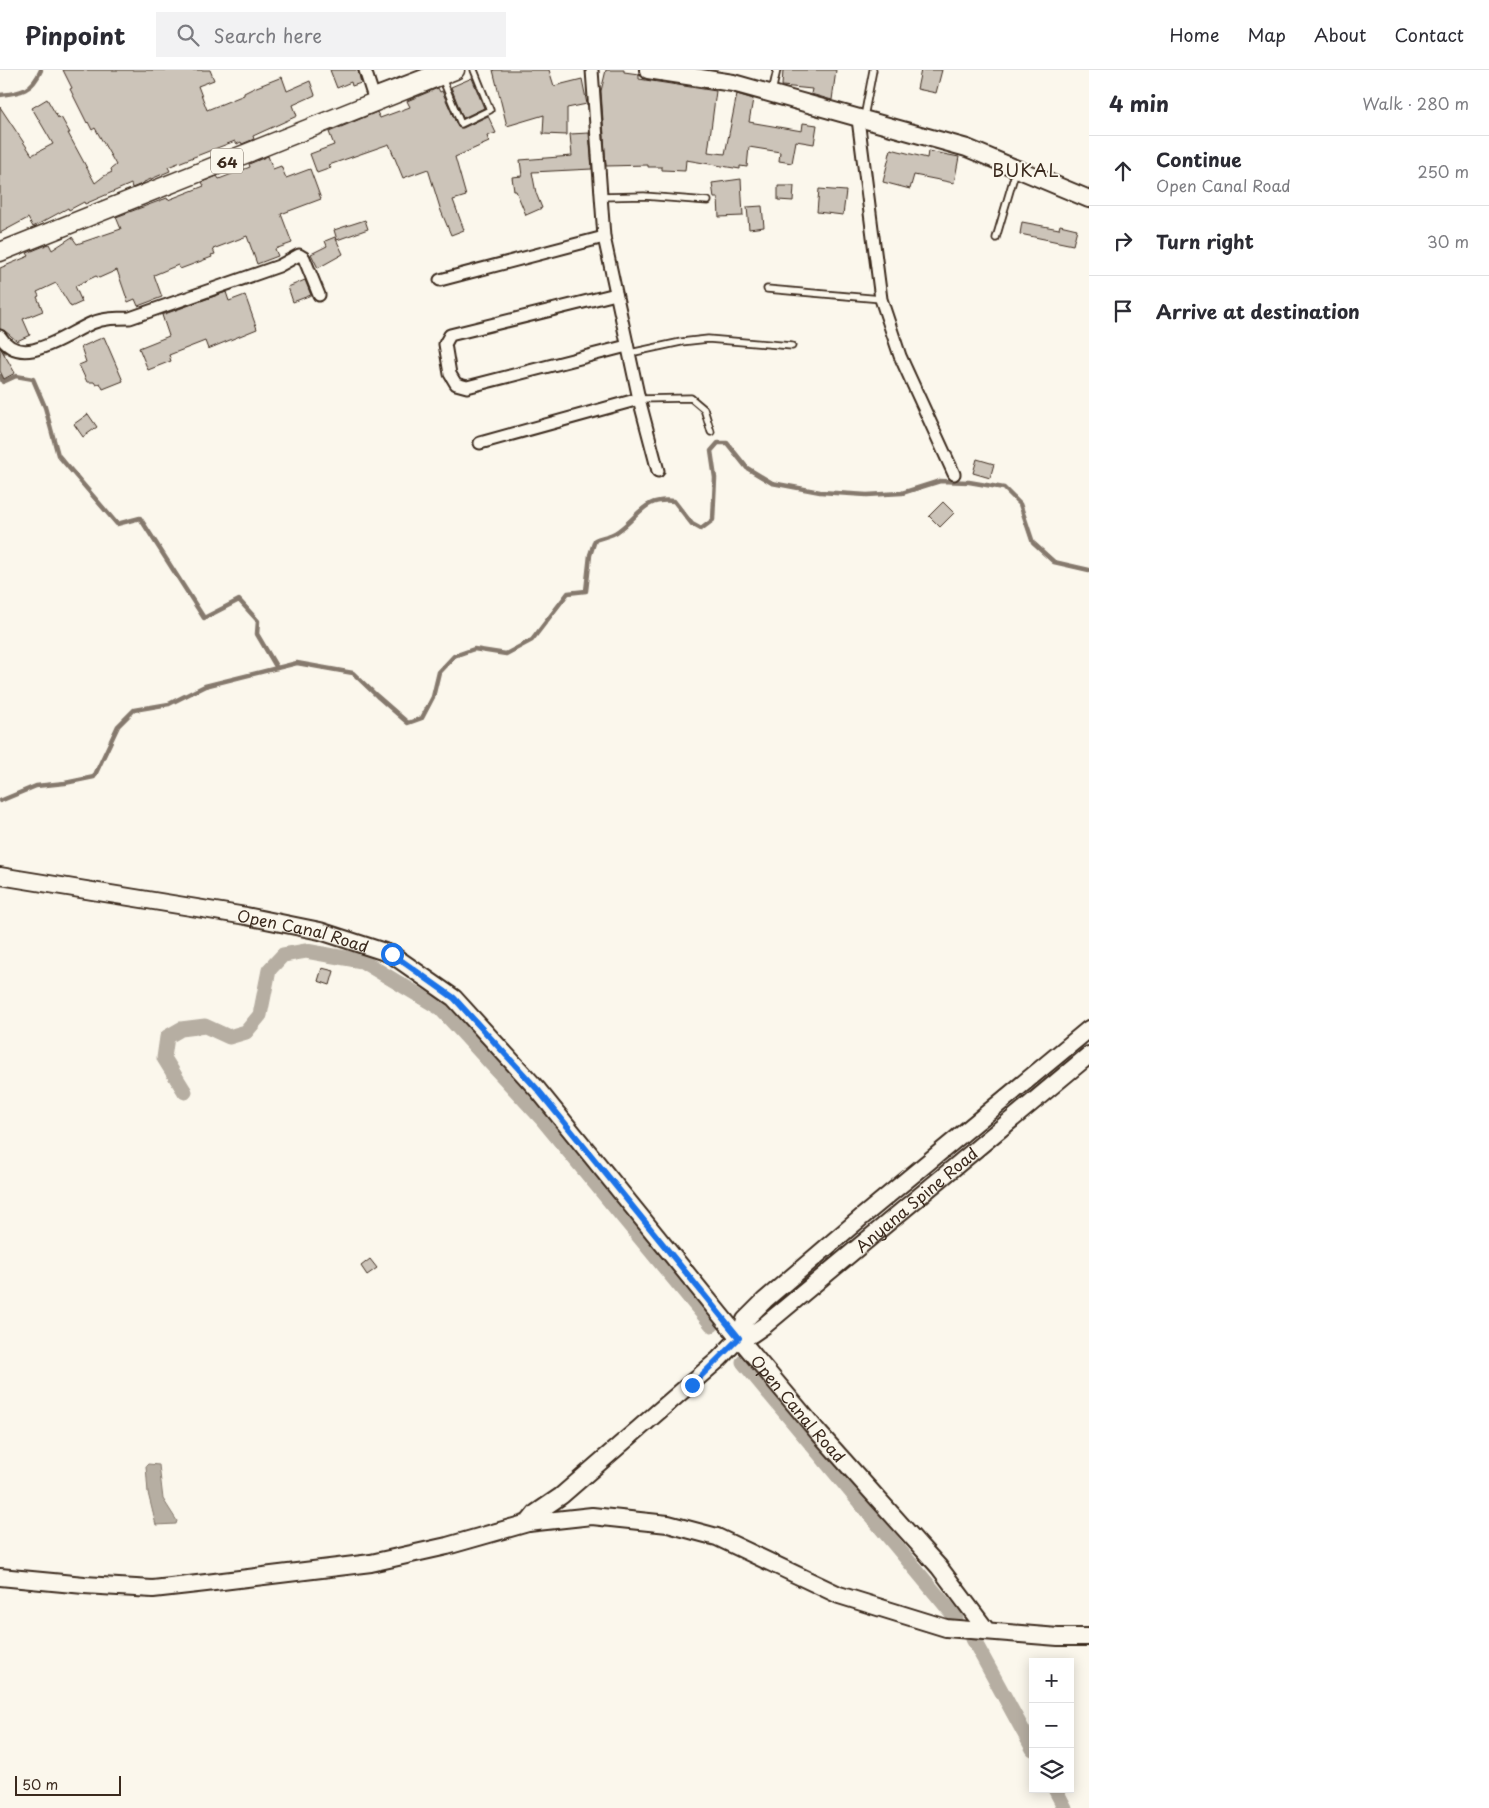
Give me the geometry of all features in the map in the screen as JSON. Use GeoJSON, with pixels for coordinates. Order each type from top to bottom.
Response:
{"type":"FeatureCollection","features":[{"type":"Feature","properties":{"kind":"main road"},"geometry":{"type":"LineString","coordinates":[[648,70],[733,83],[967,148],[1089,198]]}},
{"type":"Feature","properties":{"kind":"main road","name":"64"},"geometry":{"type":"LineString","coordinates":[[0,252],[374,96],[442,72]]}},
{"type":"Feature","properties":{"kind":"main road","name":"Open Canal Road"},"geometry":{"type":"LineString","coordinates":[[0,876],[189,906],[311,929],[392,954],[454,998],[538,1090],[739,1338],[818,1432],[939,1567],[988,1631]]}},
{"type":"Feature","properties":{"kind":"main road","name":"Anyana Spine Road"},"geometry":{"type":"LineString","coordinates":[[739,1338],[746,1320],[752,1311],[863,1216],[1089,1029]]}},
{"type":"Feature","properties":{"kind":"main road","name":"Anyana Spine Road"},"geometry":{"type":"LineString","coordinates":[[739,1338],[752,1334],[765,1324],[1089,1055]]}},
{"type":"Feature","properties":{"kind":"main road"},"geometry":{"type":"LineString","coordinates":[[528,1523],[536,1513],[561,1496],[692,1385],[739,1338]]}},
{"type":"Feature","properties":{"kind":"main road"},"geometry":{"type":"LineString","coordinates":[[0,1577],[84,1585],[153,1588],[206,1583],[370,1564],[447,1546],[528,1523],[592,1516],[668,1524],[717,1537],[840,1595],[946,1628],[1058,1637],[1089,1637]]}},
{"type":"Feature","properties":{"kind":"street"},"geometry":{"type":"LineString","coordinates":[[365,70],[374,96]]}},
{"type":"Feature","properties":{"kind":"street"},"geometry":{"type":"LineString","coordinates":[[592,70],[604,237],[639,399],[658,471]]}},
{"type":"Feature","properties":{"kind":"street"},"geometry":{"type":"LineString","coordinates":[[861,119],[882,299],[900,356],[954,474]]}},
{"type":"Feature","properties":{"kind":"street"},"geometry":{"type":"LineString","coordinates":[[440,280],[604,237]]}},
{"type":"Feature","properties":{"kind":"street"},"geometry":{"type":"LineString","coordinates":[[0,336],[12,348],[22,352],[36,350],[93,322],[108,318],[130,318],[279,266],[299,255],[304,258],[319,295]]}},
{"type":"Feature","properties":{"kind":"street"},"geometry":{"type":"LineString","coordinates":[[616,294],[450,335],[445,344],[450,374],[456,384],[467,387],[629,350]]}},
{"type":"Feature","properties":{"kind":"street"},"geometry":{"type":"LineString","coordinates":[[480,443],[639,399]]}},
{"type":"Feature","properties":{"kind":"lane"},"geometry":{"type":"LineString","coordinates":[[442,72],[461,124],[490,110],[474,70]]}},
{"type":"Feature","properties":{"kind":"lane"},"geometry":{"type":"LineString","coordinates":[[772,94],[777,70]]}},
{"type":"Feature","properties":{"kind":"lane"},"geometry":{"type":"LineString","coordinates":[[861,119],[873,70]]}},
{"type":"Feature","properties":{"kind":"lane"},"geometry":{"type":"LineString","coordinates":[[996,238],[1017,168]]}},
{"type":"Feature","properties":{"kind":"lane"},"geometry":{"type":"LineString","coordinates":[[600,197],[644,196],[708,201]]}},
{"type":"Feature","properties":{"kind":"lane"},"geometry":{"type":"LineString","coordinates":[[768,289],[882,299]]}},
{"type":"Feature","properties":{"kind":"lane"},"geometry":{"type":"LineString","coordinates":[[629,350],[708,339],[792,346]]}},
{"type":"Feature","properties":{"kind":"lane"},"geometry":{"type":"LineString","coordinates":[[639,399],[691,398],[704,409],[711,432]]}},
{"type":"Feature","properties":{"kind":"shaded area"},"geometry":{"type":"Polygon","coordinates":[[[148,1464],[159,1465],[163,1499],[177,1521],[176,1524],[156,1525],[148,1493],[146,1466],[148,1464]]]}},
{"type":"Feature","properties":{"kind":"building"},"geometry":{"type":"Polygon","coordinates":[[[63,70],[210,70],[214,80],[198,86],[207,110],[282,77],[287,91],[310,81],[315,95],[293,105],[297,116],[253,136],[254,139],[242,144],[241,142],[237,144],[235,141],[168,167],[170,171],[144,183],[132,188],[131,184],[85,204],[84,202],[69,210],[68,208],[33,227],[28,218],[0,233],[0,107],[32,155],[53,144],[32,108],[47,99],[58,118],[61,117],[95,183],[112,172],[111,169],[116,165],[95,128],[92,130],[87,123],[63,70]]]}},
{"type":"Feature","properties":{"kind":"building"},"geometry":{"type":"Polygon","coordinates":[[[330,70],[358,70],[361,83],[352,86],[351,82],[337,88],[330,70]]]}},
{"type":"Feature","properties":{"kind":"building"},"geometry":{"type":"Polygon","coordinates":[[[493,70],[549,70],[554,86],[582,79],[587,104],[567,108],[567,135],[543,134],[544,115],[507,126],[493,70]]]}},
{"type":"Feature","properties":{"kind":"building"},"geometry":{"type":"Polygon","coordinates":[[[606,70],[624,70],[624,72],[639,74],[639,79],[716,91],[708,152],[725,154],[737,94],[753,99],[749,122],[802,131],[803,123],[817,125],[814,144],[796,141],[792,163],[779,161],[780,152],[749,147],[747,167],[740,166],[740,169],[686,160],[685,171],[662,170],[662,167],[648,167],[648,165],[606,166],[601,91],[606,70]]]}},
{"type":"Feature","properties":{"kind":"building"},"geometry":{"type":"Polygon","coordinates":[[[783,70],[836,70],[832,100],[811,94],[812,89],[782,86],[783,70]]]}},
{"type":"Feature","properties":{"kind":"building"},"geometry":{"type":"Polygon","coordinates":[[[921,70],[942,70],[936,93],[917,89],[921,70]]]}},
{"type":"Feature","properties":{"kind":"building"},"geometry":{"type":"Polygon","coordinates":[[[472,78],[484,108],[463,118],[451,87],[472,78]]]}},
{"type":"Feature","properties":{"kind":"building"},"geometry":{"type":"Polygon","coordinates":[[[438,88],[440,92],[442,91],[458,127],[463,128],[488,116],[496,133],[487,136],[489,142],[455,157],[466,196],[453,200],[464,230],[451,235],[441,211],[428,169],[403,178],[389,144],[329,165],[331,168],[317,173],[310,154],[334,145],[329,132],[377,112],[380,118],[410,107],[407,101],[438,88]]]}},
{"type":"Feature","properties":{"kind":"building"},"geometry":{"type":"Polygon","coordinates":[[[589,133],[592,169],[532,172],[536,193],[542,208],[526,215],[516,191],[514,191],[512,177],[522,176],[520,160],[572,156],[570,134],[589,133]]]}},
{"type":"Feature","properties":{"kind":"building"},"geometry":{"type":"Polygon","coordinates":[[[891,149],[927,158],[928,151],[959,157],[954,183],[914,175],[910,189],[883,182],[891,149]]]}},
{"type":"Feature","properties":{"kind":"building"},"geometry":{"type":"Polygon","coordinates":[[[268,156],[273,169],[281,166],[286,178],[310,169],[321,199],[281,214],[292,243],[275,249],[278,256],[257,264],[247,236],[213,249],[215,254],[211,255],[212,257],[180,269],[178,265],[154,275],[162,297],[138,306],[135,299],[128,302],[117,270],[99,278],[96,276],[75,286],[82,302],[71,307],[56,283],[37,292],[39,296],[37,297],[43,311],[23,319],[30,335],[17,341],[0,329],[0,268],[29,256],[27,253],[49,244],[52,250],[72,237],[77,244],[121,229],[116,217],[204,186],[202,182],[217,176],[219,179],[250,167],[249,164],[268,156]]]}},
{"type":"Feature","properties":{"kind":"building"},"geometry":{"type":"Polygon","coordinates":[[[741,179],[743,216],[719,217],[718,198],[714,198],[712,183],[741,179]]]}},
{"type":"Feature","properties":{"kind":"building"},"geometry":{"type":"Polygon","coordinates":[[[778,186],[794,186],[793,201],[778,200],[778,186]]]}},
{"type":"Feature","properties":{"kind":"building"},"geometry":{"type":"Polygon","coordinates":[[[819,189],[846,191],[843,215],[817,212],[819,189]]]}},
{"type":"Feature","properties":{"kind":"building"},"geometry":{"type":"Polygon","coordinates":[[[762,206],[764,227],[749,229],[747,207],[762,206]]]}},
{"type":"Feature","properties":{"kind":"building"},"geometry":{"type":"Polygon","coordinates":[[[365,220],[368,229],[337,240],[334,230],[365,220]]]}},
{"type":"Feature","properties":{"kind":"building"},"geometry":{"type":"Polygon","coordinates":[[[1022,222],[1059,229],[1060,225],[1077,229],[1073,245],[1020,234],[1022,222]]]}},
{"type":"Feature","properties":{"kind":"building"},"geometry":{"type":"Polygon","coordinates":[[[335,237],[343,254],[318,268],[311,254],[327,246],[325,241],[335,237]]]}},
{"type":"Feature","properties":{"kind":"building"},"geometry":{"type":"Polygon","coordinates":[[[305,280],[311,295],[293,302],[288,287],[305,280]]]}},
{"type":"Feature","properties":{"kind":"building"},"geometry":{"type":"Polygon","coordinates":[[[226,292],[229,301],[245,295],[257,329],[208,349],[205,341],[169,355],[171,361],[148,370],[139,348],[169,336],[162,315],[226,292]]]}},
{"type":"Feature","properties":{"kind":"building"},"geometry":{"type":"Polygon","coordinates":[[[104,337],[123,381],[103,389],[100,383],[96,385],[94,382],[87,382],[79,365],[86,362],[81,347],[104,337]]]}},
{"type":"Feature","properties":{"kind":"building"},"geometry":{"type":"Polygon","coordinates":[[[0,347],[15,373],[4,379],[0,371],[0,347]]]}},
{"type":"Feature","properties":{"kind":"building"},"geometry":{"type":"Polygon","coordinates":[[[88,414],[97,427],[83,437],[74,424],[88,414]]]}},
{"type":"Feature","properties":{"kind":"building"},"geometry":{"type":"Polygon","coordinates":[[[977,459],[994,464],[990,478],[973,473],[977,459]]]}},
{"type":"Feature","properties":{"kind":"building"},"geometry":{"type":"Polygon","coordinates":[[[943,502],[954,513],[940,527],[929,516],[943,502]]]}},
{"type":"Feature","properties":{"kind":"building"},"geometry":{"type":"Polygon","coordinates":[[[322,968],[334,971],[330,985],[318,981],[322,968]]]}},
{"type":"Feature","properties":{"kind":"building"},"geometry":{"type":"Polygon","coordinates":[[[370,1259],[377,1268],[367,1275],[361,1266],[370,1259]]]}},
{"type":"Feature","properties":{"kind":"waterway"},"geometry":{"type":"LineString","coordinates":[[0,95],[20,92],[30,87],[41,70]]}},
{"type":"Feature","properties":{"kind":"waterway"},"geometry":{"type":"LineString","coordinates":[[0,345],[4,352],[0,354]]}},
{"type":"Feature","properties":{"kind":"waterway"},"geometry":{"type":"LineString","coordinates":[[0,376],[3,382],[16,376],[33,379],[45,407],[58,455],[117,524],[140,518],[204,618],[239,600],[258,621],[257,634],[277,668]]}},
{"type":"Feature","properties":{"kind":"waterway"},"geometry":{"type":"LineString","coordinates":[[0,801],[36,786],[94,777],[118,726],[134,710],[169,704],[205,686],[297,663],[353,673],[408,723],[422,718],[433,697],[439,672],[454,656],[474,649],[506,654],[532,640],[568,593],[586,591],[590,555],[595,540],[616,533],[648,505],[655,502],[674,501],[692,524],[701,529],[713,520],[715,478],[711,451],[718,443],[727,443],[747,468],[772,483],[820,492],[867,495],[902,493],[940,481],[969,482],[1004,488],[1020,504],[1033,543],[1054,562],[1089,570]]}},
{"type":"Feature","properties":{"kind":"waterway"},"geometry":{"type":"LineString","coordinates":[[185,1092],[164,1058],[167,1037],[181,1029],[205,1026],[229,1037],[246,1032],[260,1015],[269,970],[283,955],[306,951],[362,961],[440,1008],[542,1119],[712,1325]]}},
{"type":"Feature","properties":{"kind":"waterway"},"geometry":{"type":"LineString","coordinates":[[743,1362],[956,1618]]}},
{"type":"Feature","properties":{"kind":"waterway"},"geometry":{"type":"LineString","coordinates":[[973,1639],[1032,1748]]}},
{"type":"Feature","properties":{"kind":"waterway"},"geometry":{"type":"LineString","coordinates":[[1057,1793],[1065,1808]]}},
{"type":"Feature","properties":{"kind":"district","name":"BUKAL"},"geometry":{"type":"Point","coordinates":[1026,169]}},
{"type":"Feature","properties":{"kind":"route"},"geometry":{"type":"LineString","coordinates":[[392,954],[454,998],[538,1090],[739,1338],[692,1385]]}}]}
